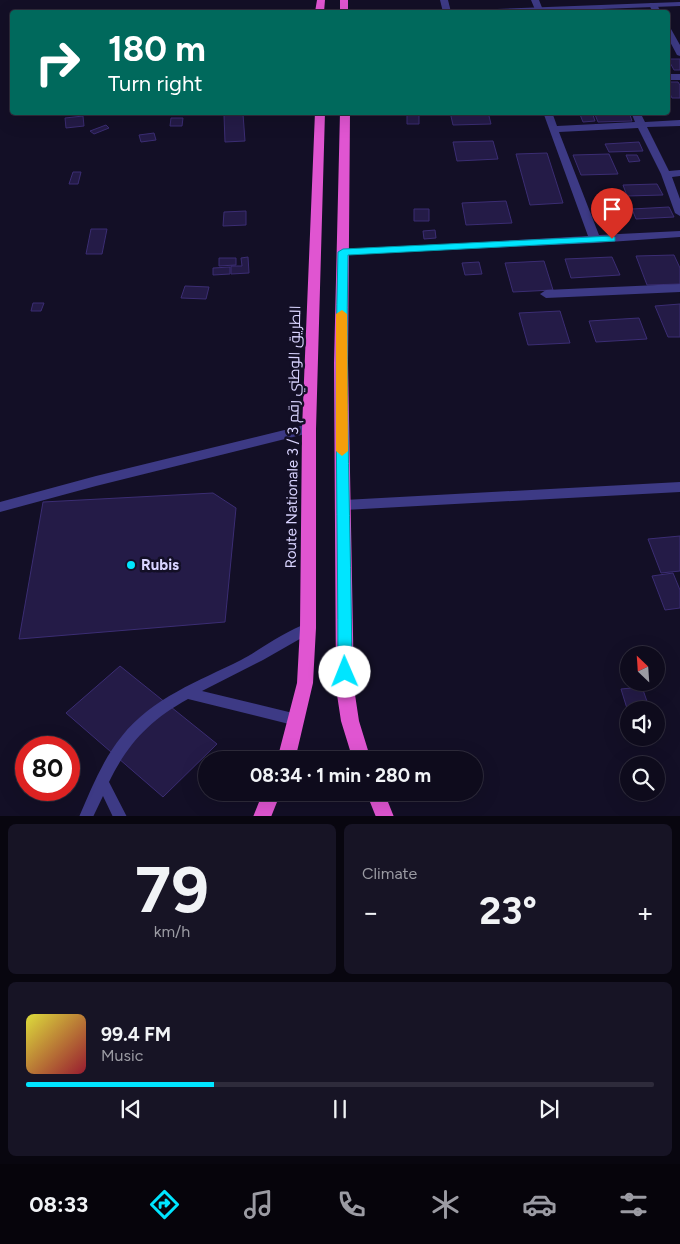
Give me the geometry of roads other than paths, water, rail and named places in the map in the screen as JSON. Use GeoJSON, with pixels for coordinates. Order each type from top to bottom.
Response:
{"type":"FeatureCollection","features":[{"type":"Feature","properties":{"kind":"highway","name":"Route Nationale 3 / الطريق الوطني رقم 3"},"geometry":{"type":"LineString","coordinates":[[288,751],[305,683],[308,628],[309,429],[320,115]]}},
{"type":"Feature","properties":{"kind":"highway"},"geometry":{"type":"LineString","coordinates":[[345,115],[340,363],[344,505],[345,688],[350,721],[359,751]]}},
{"type":"Feature","properties":{"kind":"highway"},"geometry":{"type":"LineString","coordinates":[[262,816],[268,801]]}},
{"type":"Feature","properties":{"kind":"highway"},"geometry":{"type":"LineString","coordinates":[[379,801],[386,816]]}},
{"type":"Feature","properties":{"kind":"street"},"geometry":{"type":"LineString","coordinates":[[535,0],[539,10],[655,9],[680,4]]}},
{"type":"Feature","properties":{"kind":"street"},"geometry":{"type":"LineString","coordinates":[[670,36],[678,55]]}},
{"type":"Feature","properties":{"kind":"street"},"geometry":{"type":"LineString","coordinates":[[548,115],[595,240]]}},
{"type":"Feature","properties":{"kind":"street"},"geometry":{"type":"LineString","coordinates":[[637,115],[666,174],[680,213]]}},
{"type":"Feature","properties":{"kind":"street"},"geometry":{"type":"LineString","coordinates":[[553,128],[680,123]]}},
{"type":"Feature","properties":{"kind":"street"},"geometry":{"type":"LineString","coordinates":[[666,174],[680,173]]}},
{"type":"Feature","properties":{"kind":"street"},"geometry":{"type":"LineString","coordinates":[[343,252],[680,234]]}},
{"type":"Feature","properties":{"kind":"street"},"geometry":{"type":"LineString","coordinates":[[546,294],[680,288]]}},
{"type":"Feature","properties":{"kind":"street"},"geometry":{"type":"LineString","coordinates":[[0,507],[96,481],[309,429]]}},
{"type":"Feature","properties":{"kind":"street"},"geometry":{"type":"LineString","coordinates":[[344,505],[680,487]]}},
{"type":"Feature","properties":{"kind":"lane"},"geometry":{"type":"LineString","coordinates":[[86,816],[113,759],[128,738],[145,720],[165,705],[186,693],[229,672],[308,628]]}},
{"type":"Feature","properties":{"kind":"lane"},"geometry":{"type":"LineString","coordinates":[[186,693],[297,720]]}},
{"type":"Feature","properties":{"kind":"lane"},"geometry":{"type":"LineString","coordinates":[[102,781],[120,816]]}},
{"type":"Feature","properties":{"kind":"place","name":"Rubis"},"geometry":{"type":"Point","coordinates":[131,565]}}]}
